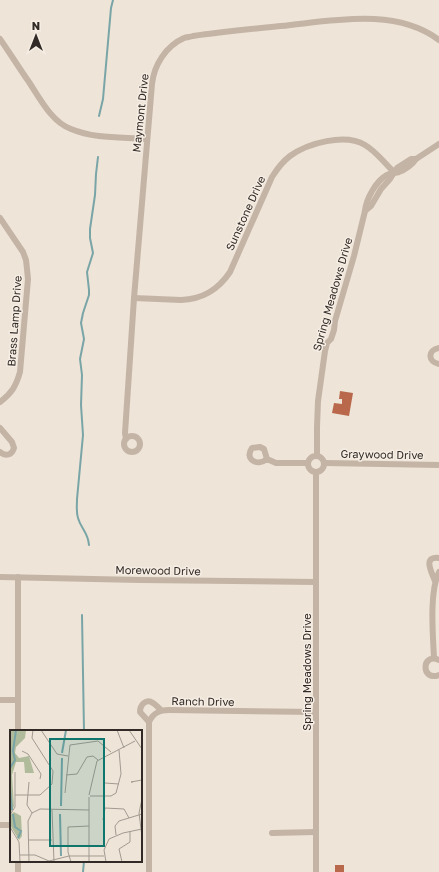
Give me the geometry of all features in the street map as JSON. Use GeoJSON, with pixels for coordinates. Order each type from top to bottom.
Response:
{"type":"FeatureCollection","features":[{"type":"Feature","properties":{"kind":"street","name":"Maymont Drive"},"geometry":{"type":"LineString","coordinates":[[126,439],[125,433],[134,298],[152,84],[154,72],[165,52],[183,39],[205,34],[350,19],[391,20],[402,22],[427,32],[439,40]]}},
{"type":"Feature","properties":{"kind":"street"},"geometry":{"type":"LineString","coordinates":[[0,39],[47,109],[61,124],[70,129],[96,136],[147,139]]}},
{"type":"Feature","properties":{"kind":"street","name":"Sunstone Drive"},"geometry":{"type":"LineString","coordinates":[[134,298],[188,300],[209,293],[225,280],[230,272],[272,177],[282,163],[299,150],[332,140],[353,140],[372,149],[394,172]]}},
{"type":"Feature","properties":{"kind":"street","name":"Spring Meadows Drive"},"geometry":{"type":"LineString","coordinates":[[316,456],[318,401],[325,351],[327,343],[331,339],[334,330],[335,321],[354,256],[366,205],[373,190],[387,175],[394,172],[397,168],[411,159],[416,159],[439,144]]}},
{"type":"Feature","properties":{"kind":"street","name":"Brass Lamp Drive"},"geometry":{"type":"LineString","coordinates":[[0,218],[23,252],[26,260],[28,279],[20,372],[18,380],[9,396],[0,402]]}},
{"type":"Feature","properties":{"kind":"street"},"geometry":{"type":"LineString","coordinates":[[439,348],[435,348],[430,355],[432,360],[436,364],[439,364]]}},
{"type":"Feature","properties":{"kind":"street"},"geometry":{"type":"LineString","coordinates":[[0,428],[12,442],[14,448],[8,455],[0,452]]}},
{"type":"Feature","properties":{"kind":"street"},"geometry":{"type":"LineString","coordinates":[[314,456],[323,459],[325,463],[322,470],[316,472],[310,469],[308,464],[310,459],[314,456]]}},
{"type":"Feature","properties":{"kind":"street"},"geometry":{"type":"LineString","coordinates":[[267,459],[276,463],[308,464]]}},
{"type":"Feature","properties":{"kind":"street","name":"Graywood Drive"},"geometry":{"type":"LineString","coordinates":[[325,463],[439,465]]}},
{"type":"Feature","properties":{"kind":"street","name":"Spring Meadows Drive"},"geometry":{"type":"LineString","coordinates":[[316,472],[316,872]]}},
{"type":"Feature","properties":{"kind":"street"},"geometry":{"type":"LineString","coordinates":[[435,581],[429,564],[435,558],[439,558]]}},
{"type":"Feature","properties":{"kind":"street"},"geometry":{"type":"LineString","coordinates":[[439,572],[435,581],[432,619],[436,659],[428,660],[425,668],[429,675],[439,675]]}},
{"type":"Feature","properties":{"kind":"street","name":"Morewood Drive"},"geometry":{"type":"LineString","coordinates":[[0,577],[316,582]]}},
{"type":"Feature","properties":{"kind":"street"},"geometry":{"type":"LineString","coordinates":[[18,577],[18,730]]}},
{"type":"Feature","properties":{"kind":"street"},"geometry":{"type":"LineString","coordinates":[[0,700],[18,700]]}},
{"type":"Feature","properties":{"kind":"street"},"geometry":{"type":"LineString","coordinates":[[149,872],[149,722],[140,712],[140,709],[142,704],[152,702],[161,710]]}},
{"type":"Feature","properties":{"kind":"street","name":"Ranch Drive"},"geometry":{"type":"LineString","coordinates":[[149,722],[153,715],[161,710],[316,712]]}},
{"type":"Feature","properties":{"kind":"street"},"geometry":{"type":"LineString","coordinates":[[272,833],[316,832]]}},
{"type":"Feature","properties":{"kind":"building"},"geometry":{"type":"Polygon","coordinates":[[[340,391],[353,393],[349,416],[332,413],[334,403],[342,404],[342,399],[339,399],[340,391]]]}},
{"type":"Feature","properties":{"kind":"building"},"geometry":{"type":"Polygon","coordinates":[[[335,865],[344,865],[344,872],[335,872],[335,865]]]}},
{"type":"Feature","properties":{"kind":"waterway"},"geometry":{"type":"LineString","coordinates":[[99,116],[103,99],[113,0]]}},
{"type":"Feature","properties":{"kind":"waterway"},"geometry":{"type":"LineString","coordinates":[[89,545],[87,537],[77,516],[77,499],[83,435],[81,405],[82,375],[80,359],[84,339],[81,323],[89,295],[87,272],[93,253],[90,229],[95,195],[98,157]]}},
{"type":"Feature","properties":{"kind":"waterway"},"geometry":{"type":"LineString","coordinates":[[82,615],[84,730]]}},
{"type":"Feature","properties":{"kind":"waterway"},"geometry":{"type":"LineString","coordinates":[[83,872],[84,862]]}}]}
